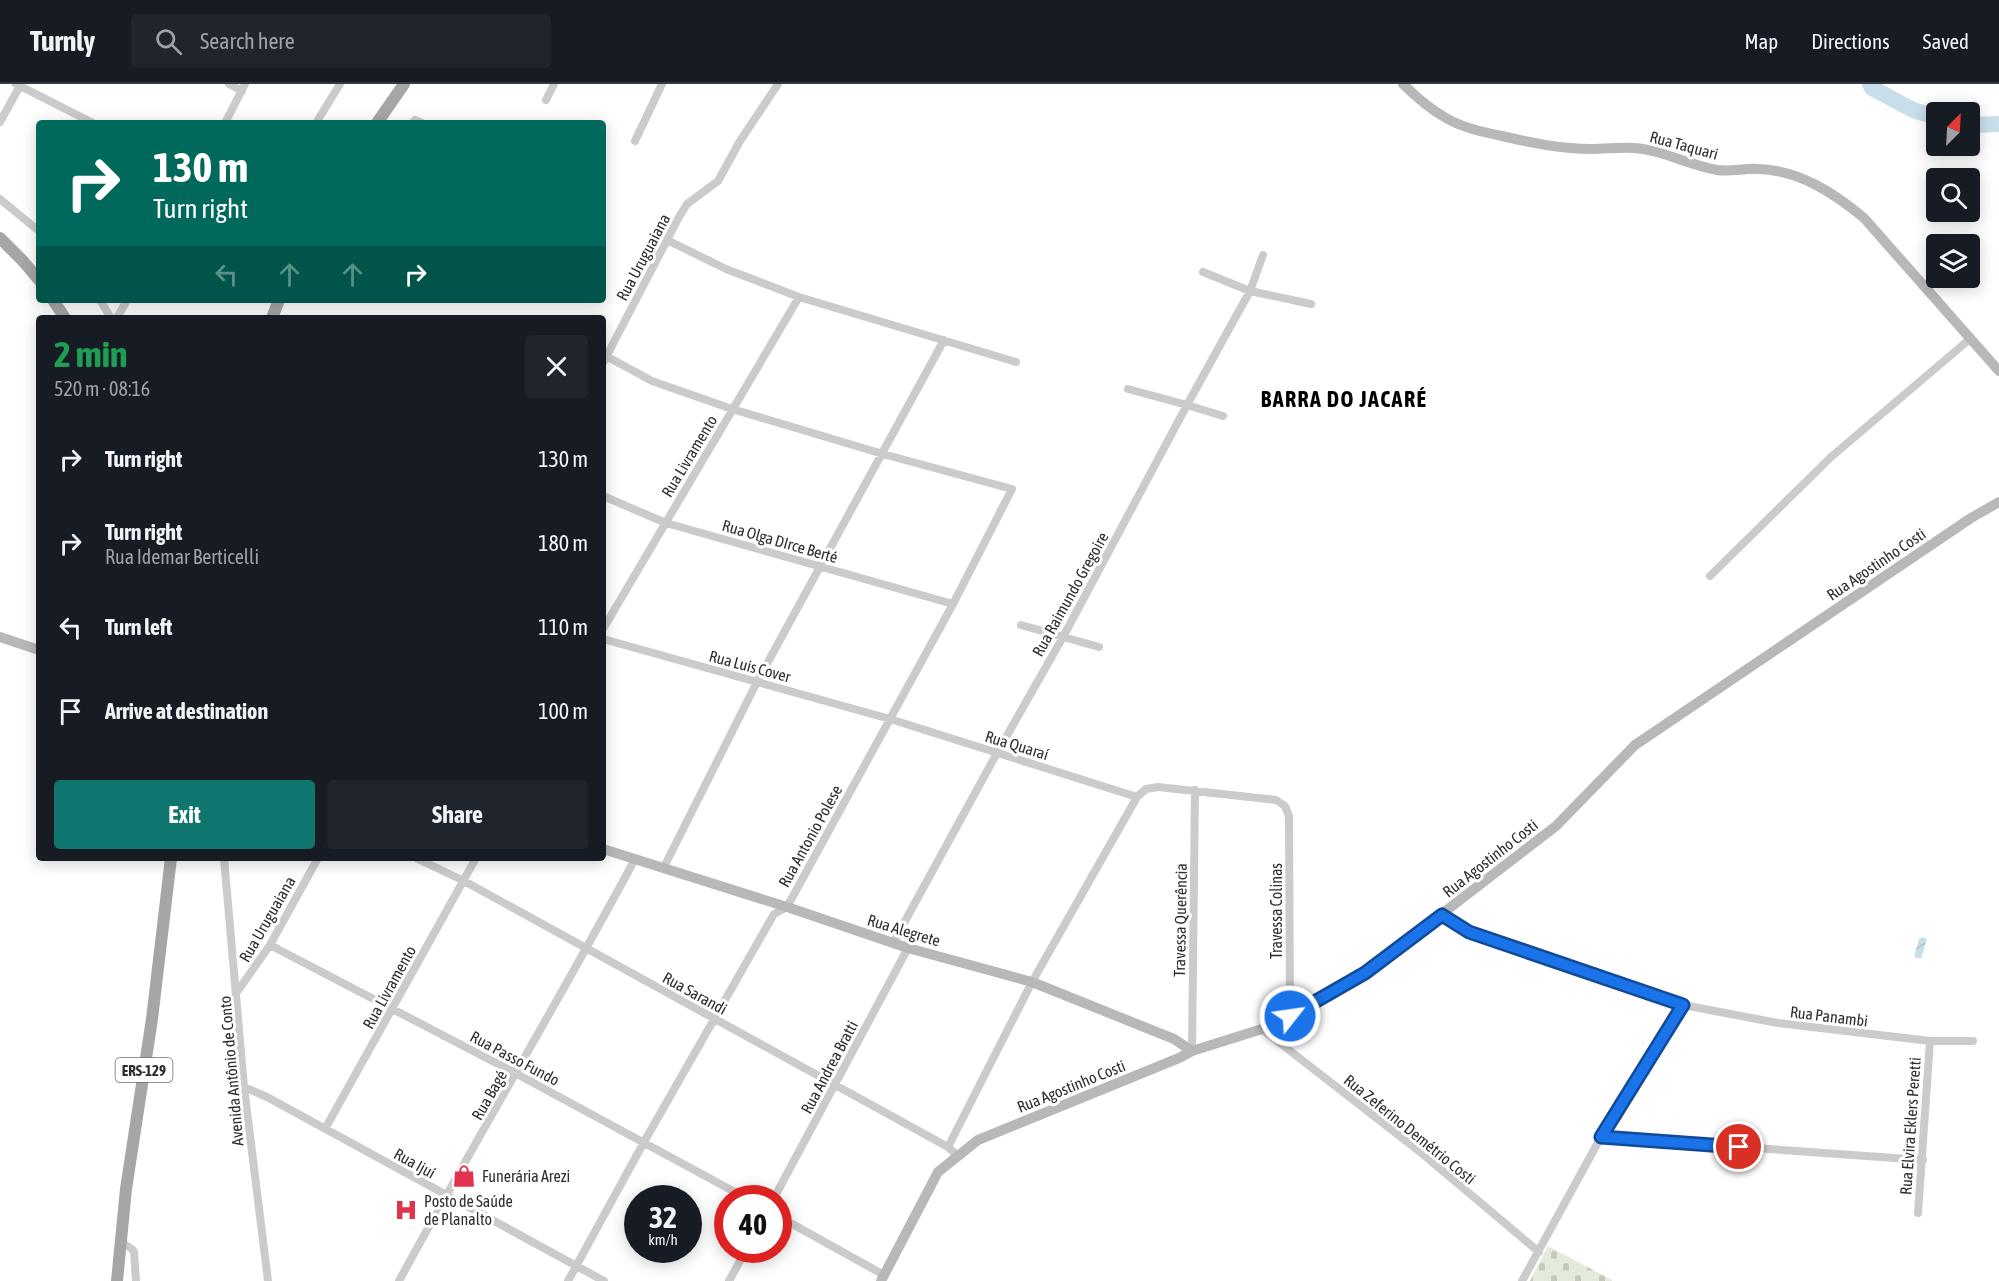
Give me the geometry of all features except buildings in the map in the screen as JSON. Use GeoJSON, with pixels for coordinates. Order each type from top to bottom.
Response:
{"type":"FeatureCollection","features":[{"type":"Feature","properties":{"kind":"main road"},"geometry":{"type":"LineString","coordinates":[[379,120],[404,84]]}},
{"type":"Feature","properties":{"kind":"main road"},"geometry":{"type":"LineString","coordinates":[[0,238],[36,276]]}},
{"type":"Feature","properties":{"kind":"main road","name":"ERS-129"},"geometry":{"type":"LineString","coordinates":[[117,1281],[126,1189],[152,1019],[171,861]]}},
{"type":"Feature","properties":{"kind":"street"},"geometry":{"type":"LineString","coordinates":[[226,120],[243,87],[229,84]]}},
{"type":"Feature","properties":{"kind":"street"},"geometry":{"type":"LineString","coordinates":[[318,120],[340,84]]}},
{"type":"Feature","properties":{"kind":"street"},"geometry":{"type":"LineString","coordinates":[[546,100],[554,84]]}},
{"type":"Feature","properties":{"kind":"street"},"geometry":{"type":"LineString","coordinates":[[635,141],[662,84]]}},
{"type":"Feature","properties":{"kind":"street","name":"Rua Uruguaiana"},"geometry":{"type":"LineString","coordinates":[[606,357],[687,204],[718,182],[740,141],[778,84]]}},
{"type":"Feature","properties":{"kind":"street","name":"Rua Taquari"},"geometry":{"type":"LineString","coordinates":[[1403,84],[1446,118],[1471,129],[1551,147],[1593,149],[1631,147],[1655,150],[1706,168],[1735,171],[1757,168],[1780,171],[1802,178],[1834,195],[1864,218],[1999,371]]}},
{"type":"Feature","properties":{"kind":"street"},"geometry":{"type":"LineString","coordinates":[[0,122],[19,85],[87,120]]}},
{"type":"Feature","properties":{"kind":"street"},"geometry":{"type":"LineString","coordinates":[[0,199],[36,229]]}},
{"type":"Feature","properties":{"kind":"street"},"geometry":{"type":"LineString","coordinates":[[667,240],[726,269],[799,297],[1016,362]]}},
{"type":"Feature","properties":{"kind":"street","name":"Rua Raimundo Gregoire"},"geometry":{"type":"LineString","coordinates":[[893,943],[1251,291],[1263,255]]}},
{"type":"Feature","properties":{"kind":"street"},"geometry":{"type":"LineString","coordinates":[[1203,272],[1251,291],[1311,304]]}},
{"type":"Feature","properties":{"kind":"street","name":"Rua Livramento"},"geometry":{"type":"LineString","coordinates":[[606,624],[799,297]]}},
{"type":"Feature","properties":{"kind":"street"},"geometry":{"type":"LineString","coordinates":[[1710,576],[1831,456],[1971,338]]}},
{"type":"Feature","properties":{"kind":"street"},"geometry":{"type":"LineString","coordinates":[[664,867],[757,682],[944,340]]}},
{"type":"Feature","properties":{"kind":"street"},"geometry":{"type":"LineString","coordinates":[[606,359],[652,381],[732,410],[883,454]]}},
{"type":"Feature","properties":{"kind":"street"},"geometry":{"type":"LineString","coordinates":[[1128,389],[1223,416]]}},
{"type":"Feature","properties":{"kind":"street","name":"Rua Antonio Polese"},"geometry":{"type":"LineString","coordinates":[[568,1281],[774,914],[787,907],[953,604],[1012,489],[883,454]]}},
{"type":"Feature","properties":{"kind":"street","name":"Rua Olga DIrce Berté"},"geometry":{"type":"LineString","coordinates":[[606,497],[666,523],[953,604]]}},
{"type":"Feature","properties":{"kind":"street","name":"Rua Agostinho Costi"},"geometry":{"type":"LineString","coordinates":[[882,1278],[938,1172],[978,1140],[1192,1051],[1262,1029],[1290,1016],[1365,973],[1556,826],[1635,745],[1971,518],[1999,502]]}},
{"type":"Feature","properties":{"kind":"street"},"geometry":{"type":"LineString","coordinates":[[1021,625],[1099,648]]}},
{"type":"Feature","properties":{"kind":"street"},"geometry":{"type":"LineString","coordinates":[[0,637],[36,649]]}},
{"type":"Feature","properties":{"kind":"street","name":"Rua Luis Cover"},"geometry":{"type":"LineString","coordinates":[[606,640],[890,718]]}},
{"type":"Feature","properties":{"kind":"street","name":"Rua Quaraí"},"geometry":{"type":"LineString","coordinates":[[890,718],[1137,797]]}},
{"type":"Feature","properties":{"kind":"street"},"geometry":{"type":"LineString","coordinates":[[948,1147],[1032,982],[1137,797],[1146,789],[1158,787],[1195,790]]}},
{"type":"Feature","properties":{"kind":"street","name":"Travessa Colinas"},"geometry":{"type":"LineString","coordinates":[[1195,790],[1276,800],[1285,806],[1290,816],[1290,1016]]}},
{"type":"Feature","properties":{"kind":"street","name":"Travessa Querência"},"geometry":{"type":"LineString","coordinates":[[1192,1051],[1195,790]]}},
{"type":"Feature","properties":{"kind":"street","name":"Rua Alegrete"},"geometry":{"type":"LineString","coordinates":[[606,850],[908,948],[1032,982],[1174,1039],[1192,1051]]}},
{"type":"Feature","properties":{"kind":"street","name":"Rua Bagé"},"geometry":{"type":"LineString","coordinates":[[399,1281],[587,949],[635,859]]}},
{"type":"Feature","properties":{"kind":"street","name":"Avenida Antônio de Conto"},"geometry":{"type":"LineString","coordinates":[[224,861],[244,1087],[268,1281]]}},
{"type":"Feature","properties":{"kind":"street","name":"Rua Uruguaiana"},"geometry":{"type":"LineString","coordinates":[[237,992],[270,945],[316,861]]}},
{"type":"Feature","properties":{"kind":"street","name":"Rua Sarandi"},"geometry":{"type":"LineString","coordinates":[[422,861],[464,881],[948,1147],[958,1156]]}},
{"type":"Feature","properties":{"kind":"street","name":"Rua Livramento"},"geometry":{"type":"LineString","coordinates":[[325,1130],[474,861]]}},
{"type":"Feature","properties":{"kind":"street","name":"Rua Panambi"},"geometry":{"type":"LineString","coordinates":[[1442,915],[1469,932],[1683,1005],[1778,1023],[1930,1041],[1973,1041]]}},
{"type":"Feature","properties":{"kind":"street","name":"Rua Passo Fundo"},"geometry":{"type":"LineString","coordinates":[[270,945],[393,1008],[722,1185]]}},
{"type":"Feature","properties":{"kind":"street","name":"Rua Andrea Bratti"},"geometry":{"type":"LineString","coordinates":[[781,1185],[908,948]]}},
{"type":"Feature","properties":{"kind":"street"},"geometry":{"type":"LineString","coordinates":[[1522,1281],[1601,1137],[1683,1005]]}},
{"type":"Feature","properties":{"kind":"street","name":"Rua Zeferino Demétrio Costi"},"geometry":{"type":"LineString","coordinates":[[1262,1029],[1419,1151],[1539,1252]]}},
{"type":"Feature","properties":{"kind":"street","name":"Rua Elvira Eklers Peretti"},"geometry":{"type":"LineString","coordinates":[[1918,1213],[1930,1041]]}},
{"type":"Feature","properties":{"kind":"street","name":"Rua Ijuí"},"geometry":{"type":"LineString","coordinates":[[244,1087],[604,1281]]}},
{"type":"Feature","properties":{"kind":"street"},"geometry":{"type":"LineString","coordinates":[[1601,1137],[1923,1160]]}},
{"type":"Feature","properties":{"kind":"street"},"geometry":{"type":"LineString","coordinates":[[792,1224],[882,1278]]}},
{"type":"Feature","properties":{"kind":"street"},"geometry":{"type":"LineString","coordinates":[[121,1242],[134,1252],[136,1281]]}},
{"type":"Feature","properties":{"kind":"street"},"geometry":{"type":"LineString","coordinates":[[729,1281],[739,1263]]}},
{"type":"Feature","properties":{"kind":"green space"},"geometry":{"type":"Polygon","coordinates":[[[1548,1246],[1612,1280],[1612,1281],[1530,1281],[1548,1246]]]}},
{"type":"Feature","properties":{"kind":"water"},"geometry":{"type":"Polygon","coordinates":[[[1922,937],[1927,939],[1921,959],[1914,957],[1919,939],[1922,937]]]}},
{"type":"Feature","properties":{"kind":"waterway"},"geometry":{"type":"LineString","coordinates":[[1870,84],[1872,88],[1913,110],[1926,114]]}},
{"type":"Feature","properties":{"kind":"waterway"},"geometry":{"type":"LineString","coordinates":[[1980,125],[1999,124]]}},
{"type":"Feature","properties":{"kind":"place","name":"Funerária Arezi"},"geometry":{"type":"Point","coordinates":[464,1176]}},
{"type":"Feature","properties":{"kind":"place","name":"Posto de Saúde de Planalto"},"geometry":{"type":"Point","coordinates":[406,1210]}},
{"type":"Feature","properties":{"kind":"district","name":"BARRA DO JACARÉ"},"geometry":{"type":"Point","coordinates":[1344,399]}},
{"type":"Feature","properties":{"kind":"route"},"geometry":{"type":"LineString","coordinates":[[1290,1016],[1365,973],[1442,915],[1469,932],[1683,1005],[1601,1137],[1739,1147]]}}]}
